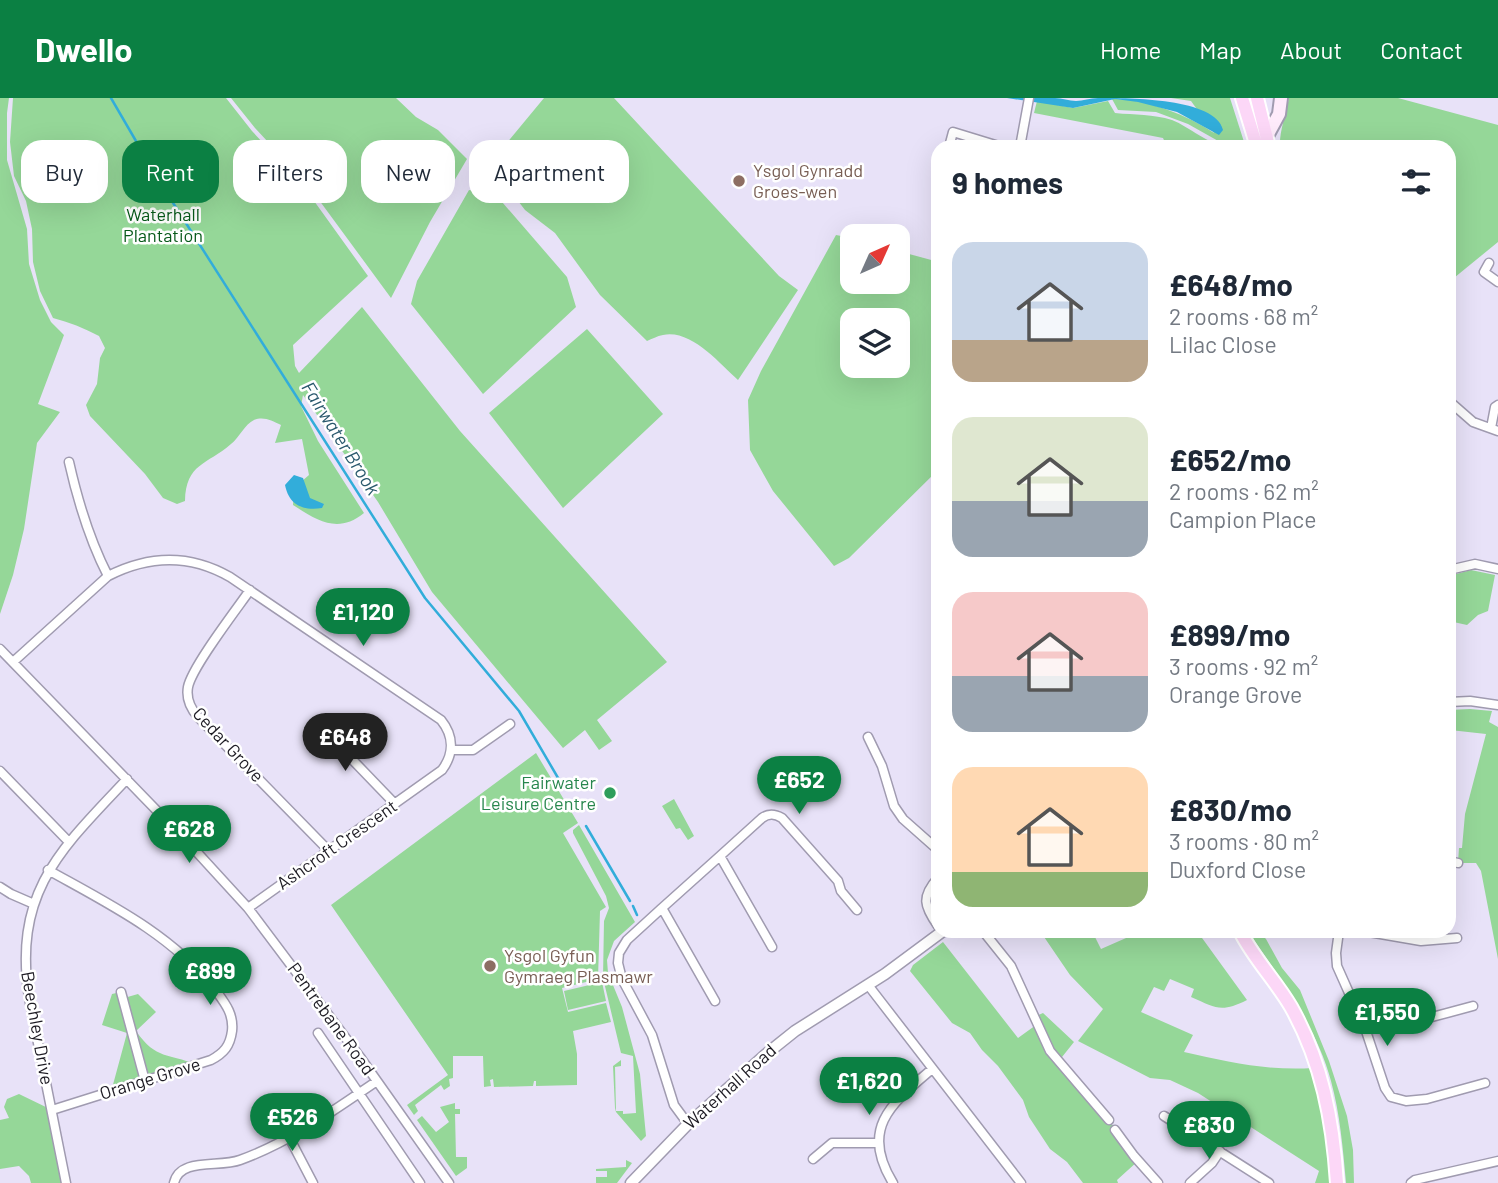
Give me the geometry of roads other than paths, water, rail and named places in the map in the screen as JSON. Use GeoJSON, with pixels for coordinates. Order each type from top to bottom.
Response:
{"type":"FeatureCollection","features":[{"type":"Feature","properties":{"kind":"main road"},"geometry":{"type":"LineString","coordinates":[[1242,98],[1255,140]]}},
{"type":"Feature","properties":{"kind":"main road"},"geometry":{"type":"LineString","coordinates":[[1257,98],[1268,140]]}},
{"type":"Feature","properties":{"kind":"main road"},"geometry":{"type":"LineString","coordinates":[[1269,140],[1282,98]]}},
{"type":"Feature","properties":{"kind":"main road"},"geometry":{"type":"LineString","coordinates":[[1245,938],[1291,1007],[1315,1059],[1329,1113],[1337,1183]]}},
{"type":"Feature","properties":{"kind":"street"},"geometry":{"type":"LineString","coordinates":[[1021,140],[1029,98]]}},
{"type":"Feature","properties":{"kind":"street"},"geometry":{"type":"LineString","coordinates":[[951,140],[953,132],[979,140]]}},
{"type":"Feature","properties":{"kind":"street"},"geometry":{"type":"LineString","coordinates":[[1489,264],[1484,272],[1498,282]]}},
{"type":"Feature","properties":{"kind":"street"},"geometry":{"type":"LineString","coordinates":[[1456,410],[1473,422],[1494,430],[1497,406],[1486,400]]}},
{"type":"Feature","properties":{"kind":"street"},"geometry":{"type":"LineString","coordinates":[[69,462],[80,510],[92,544],[108,576]]}},
{"type":"Feature","properties":{"kind":"street"},"geometry":{"type":"LineString","coordinates":[[13,662],[108,576],[138,563],[173,559],[209,566],[250,590],[437,716],[448,730],[451,750],[473,750],[510,724]]}},
{"type":"Feature","properties":{"kind":"street"},"geometry":{"type":"LineString","coordinates":[[1456,568],[1475,564],[1498,569]]}},
{"type":"Feature","properties":{"kind":"street","name":"Cedar Grove"},"geometry":{"type":"LineString","coordinates":[[250,590],[196,670],[188,687],[189,702],[194,713],[329,852]]}},
{"type":"Feature","properties":{"kind":"street","name":"Pentrebane Road"},"geometry":{"type":"LineString","coordinates":[[0,649],[248,908],[449,1183]]}},
{"type":"Feature","properties":{"kind":"street"},"geometry":{"type":"LineString","coordinates":[[1456,702],[1498,705]]}},
{"type":"Feature","properties":{"kind":"street"},"geometry":{"type":"LineString","coordinates":[[316,722],[395,804]]}},
{"type":"Feature","properties":{"kind":"street"},"geometry":{"type":"LineString","coordinates":[[868,737],[883,766],[888,793],[894,806],[903,819],[931,842]]}},
{"type":"Feature","properties":{"kind":"street","name":"Ashcroft Crescent"},"geometry":{"type":"LineString","coordinates":[[248,908],[438,774],[451,750]]}},
{"type":"Feature","properties":{"kind":"street"},"geometry":{"type":"LineString","coordinates":[[0,771],[68,841]]}},
{"type":"Feature","properties":{"kind":"street","name":"Beechley Drive"},"geometry":{"type":"LineString","coordinates":[[66,1183],[25,975],[25,949],[34,904],[48,870],[68,841],[127,779]]}},
{"type":"Feature","properties":{"kind":"street"},"geometry":{"type":"LineString","coordinates":[[688,1124],[674,1105],[652,1035],[622,979],[618,963],[619,953],[627,940],[767,815],[782,818],[838,881],[841,891],[857,910]]}},
{"type":"Feature","properties":{"kind":"street"},"geometry":{"type":"LineString","coordinates":[[720,856],[772,947]]}},
{"type":"Feature","properties":{"kind":"street","name":"Orange Grove"},"geometry":{"type":"LineString","coordinates":[[48,870],[164,938],[197,967],[229,1008],[232,1028],[228,1047],[221,1055],[52,1110]]}},
{"type":"Feature","properties":{"kind":"street"},"geometry":{"type":"LineString","coordinates":[[931,886],[926,898],[927,911],[931,916]]}},
{"type":"Feature","properties":{"kind":"street"},"geometry":{"type":"LineString","coordinates":[[0,887],[34,904]]}},
{"type":"Feature","properties":{"kind":"street"},"geometry":{"type":"LineString","coordinates":[[663,908],[715,1001]]}},
{"type":"Feature","properties":{"kind":"street","name":"Waterhall Road"},"geometry":{"type":"LineString","coordinates":[[631,1183],[688,1124],[795,1031],[907,959],[934,938]]}},
{"type":"Feature","properties":{"kind":"street"},"geometry":{"type":"LineString","coordinates":[[989,938],[1010,966],[1050,1051],[1109,1120]]}},
{"type":"Feature","properties":{"kind":"street"},"geometry":{"type":"LineString","coordinates":[[1339,938],[1337,965],[1366,1031],[1385,1088],[1391,1097],[1406,1101],[1427,1099],[1485,1083]]}},
{"type":"Feature","properties":{"kind":"street"},"geometry":{"type":"LineString","coordinates":[[1404,938],[1421,941],[1457,938]]}},
{"type":"Feature","properties":{"kind":"street"},"geometry":{"type":"LineString","coordinates":[[1446,939],[1448,949]]}},
{"type":"Feature","properties":{"kind":"street"},"geometry":{"type":"LineString","coordinates":[[868,985],[1021,1183]]}},
{"type":"Feature","properties":{"kind":"street"},"geometry":{"type":"LineString","coordinates":[[121,992],[145,1081]]}},
{"type":"Feature","properties":{"kind":"street"},"geometry":{"type":"LineString","coordinates":[[1366,1031],[1397,1019],[1432,1017],[1473,1006]]}},
{"type":"Feature","properties":{"kind":"street"},"geometry":{"type":"LineString","coordinates":[[318,1033],[420,1183]]}},
{"type":"Feature","properties":{"kind":"street"},"geometry":{"type":"LineString","coordinates":[[893,1183],[883,1167],[878,1143],[883,1119],[890,1107],[932,1069]]}},
{"type":"Feature","properties":{"kind":"street"},"geometry":{"type":"LineString","coordinates":[[174,1183],[179,1172],[194,1165],[230,1163],[289,1139],[377,1081]]}},
{"type":"Feature","properties":{"kind":"street"},"geometry":{"type":"LineString","coordinates":[[1164,1116],[1269,1183]]}},
{"type":"Feature","properties":{"kind":"street"},"geometry":{"type":"LineString","coordinates":[[1167,1130],[1174,1122]]}},
{"type":"Feature","properties":{"kind":"street"},"geometry":{"type":"LineString","coordinates":[[1115,1130],[1158,1183]]}},
{"type":"Feature","properties":{"kind":"street"},"geometry":{"type":"LineString","coordinates":[[289,1139],[313,1183]]}},
{"type":"Feature","properties":{"kind":"street"},"geometry":{"type":"LineString","coordinates":[[813,1159],[832,1143],[878,1143]]}},
{"type":"Feature","properties":{"kind":"street"},"geometry":{"type":"LineString","coordinates":[[1190,1183],[1212,1163],[1220,1151]]}},
{"type":"Feature","properties":{"kind":"street"},"geometry":{"type":"LineString","coordinates":[[1410,1183],[1498,1161]]}},
{"type":"Feature","properties":{"kind":"water"},"geometry":{"type":"Polygon","coordinates":[[[1007,98],[1076,101],[1112,98],[1170,102],[1205,111],[1217,119],[1223,130],[1219,135],[1177,112],[1138,102],[1115,99],[1073,108],[1007,98]]]}},
{"type":"Feature","properties":{"kind":"water"},"geometry":{"type":"Polygon","coordinates":[[[294,475],[303,478],[310,498],[324,504],[322,508],[303,507],[293,502],[285,485],[294,475]]]}},
{"type":"Feature","properties":{"kind":"waterway","name":"Fairwater Brook"},"geometry":{"type":"LineString","coordinates":[[111,98],[161,184],[425,598],[519,711],[561,783]]}},
{"type":"Feature","properties":{"kind":"waterway","name":"Fairwater Brook"},"geometry":{"type":"LineString","coordinates":[[586,826],[630,901]]}},
{"type":"Feature","properties":{"kind":"waterway","name":"Fairwater Brook"},"geometry":{"type":"LineString","coordinates":[[633,906],[637,915]]}},
{"type":"Feature","properties":{"kind":"place","name":"Ysgol Gynradd Groes-wen"},"geometry":{"type":"Point","coordinates":[739,181]}},
{"type":"Feature","properties":{"kind":"place","name":"Fairwater Leisure Centre"},"geometry":{"type":"Point","coordinates":[610,793]}},
{"type":"Feature","properties":{"kind":"place","name":"Ysgol Gyfun Gymraeg Plasmawr"},"geometry":{"type":"Point","coordinates":[490,966]}},
{"type":"Feature","properties":{"kind":"park label","name":"Waterhall Plantation"},"geometry":{"type":"Point","coordinates":[163,225]}}]}
